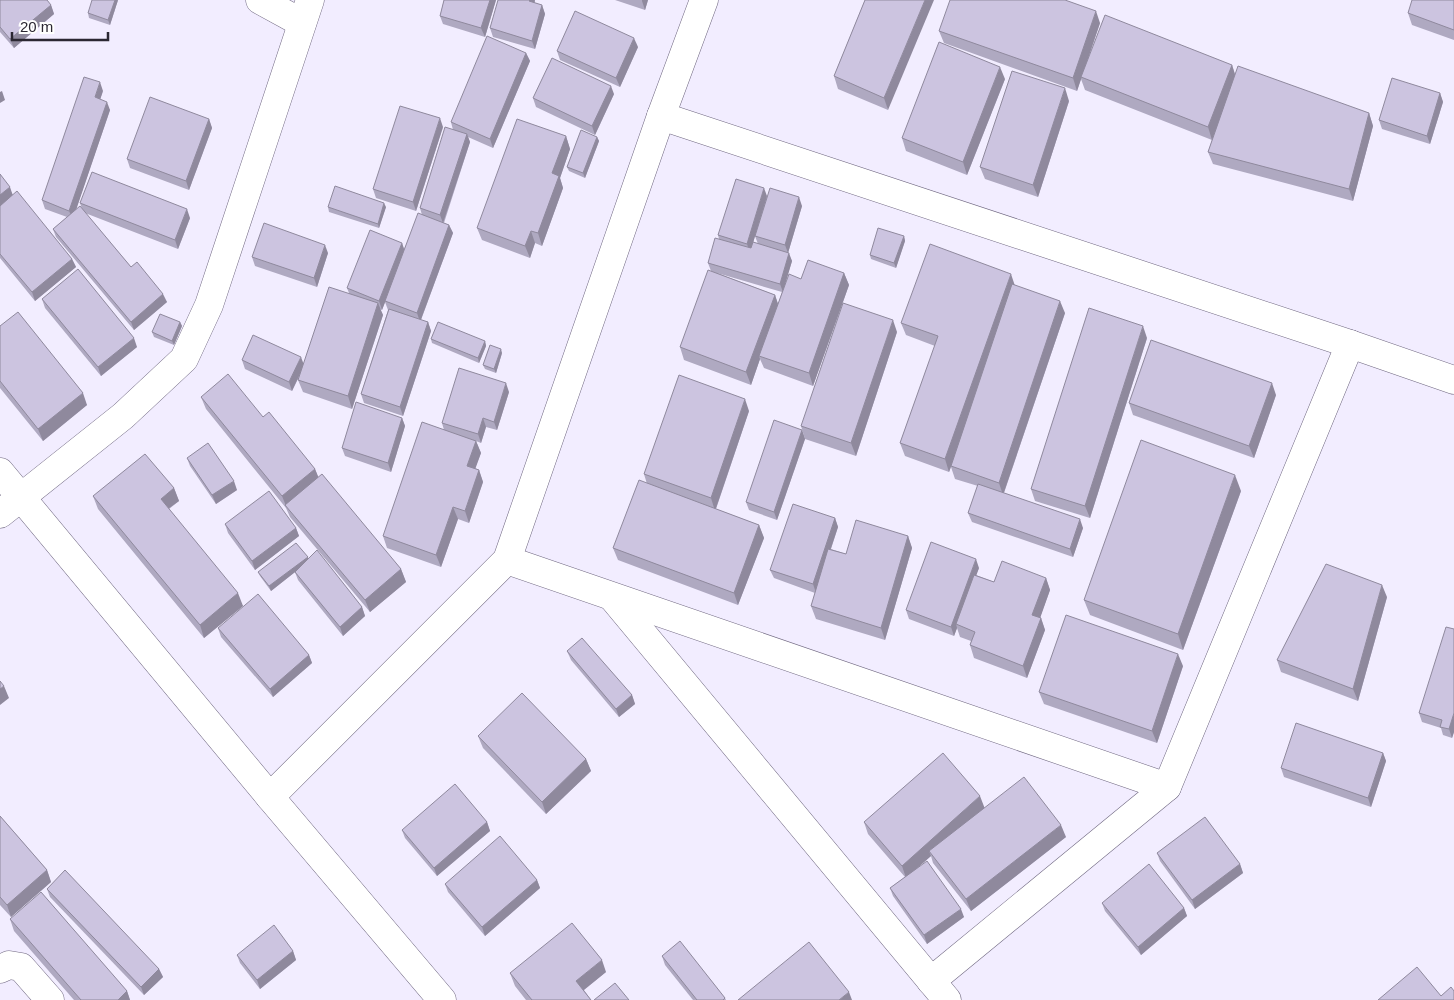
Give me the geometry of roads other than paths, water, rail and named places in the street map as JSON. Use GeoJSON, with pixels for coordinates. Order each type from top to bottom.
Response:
{"type":"FeatureCollection","features":[{"type":"Feature","properties":{"kind":"street"},"geometry":{"type":"LineString","coordinates":[[0,514],[20,496],[123,416],[184,359],[209,305],[306,11],[260,0]]}},
{"type":"Feature","properties":{"kind":"street"},"geometry":{"type":"LineString","coordinates":[[270,797],[507,560],[661,116],[704,0]]}},
{"type":"Feature","properties":{"kind":"street"},"geometry":{"type":"LineString","coordinates":[[661,116],[1454,380]]}},
{"type":"Feature","properties":{"kind":"street"},"geometry":{"type":"LineString","coordinates":[[613,598],[939,990],[1167,787],[1350,344]]}},
{"type":"Feature","properties":{"kind":"street"},"geometry":{"type":"LineString","coordinates":[[0,472],[270,797],[442,1000]]}},
{"type":"Feature","properties":{"kind":"street"},"geometry":{"type":"LineString","coordinates":[[507,560],[1167,787]]}},
{"type":"Feature","properties":{"kind":"street"},"geometry":{"type":"LineString","coordinates":[[0,969],[9,965],[21,967],[50,1000]]}}]}
